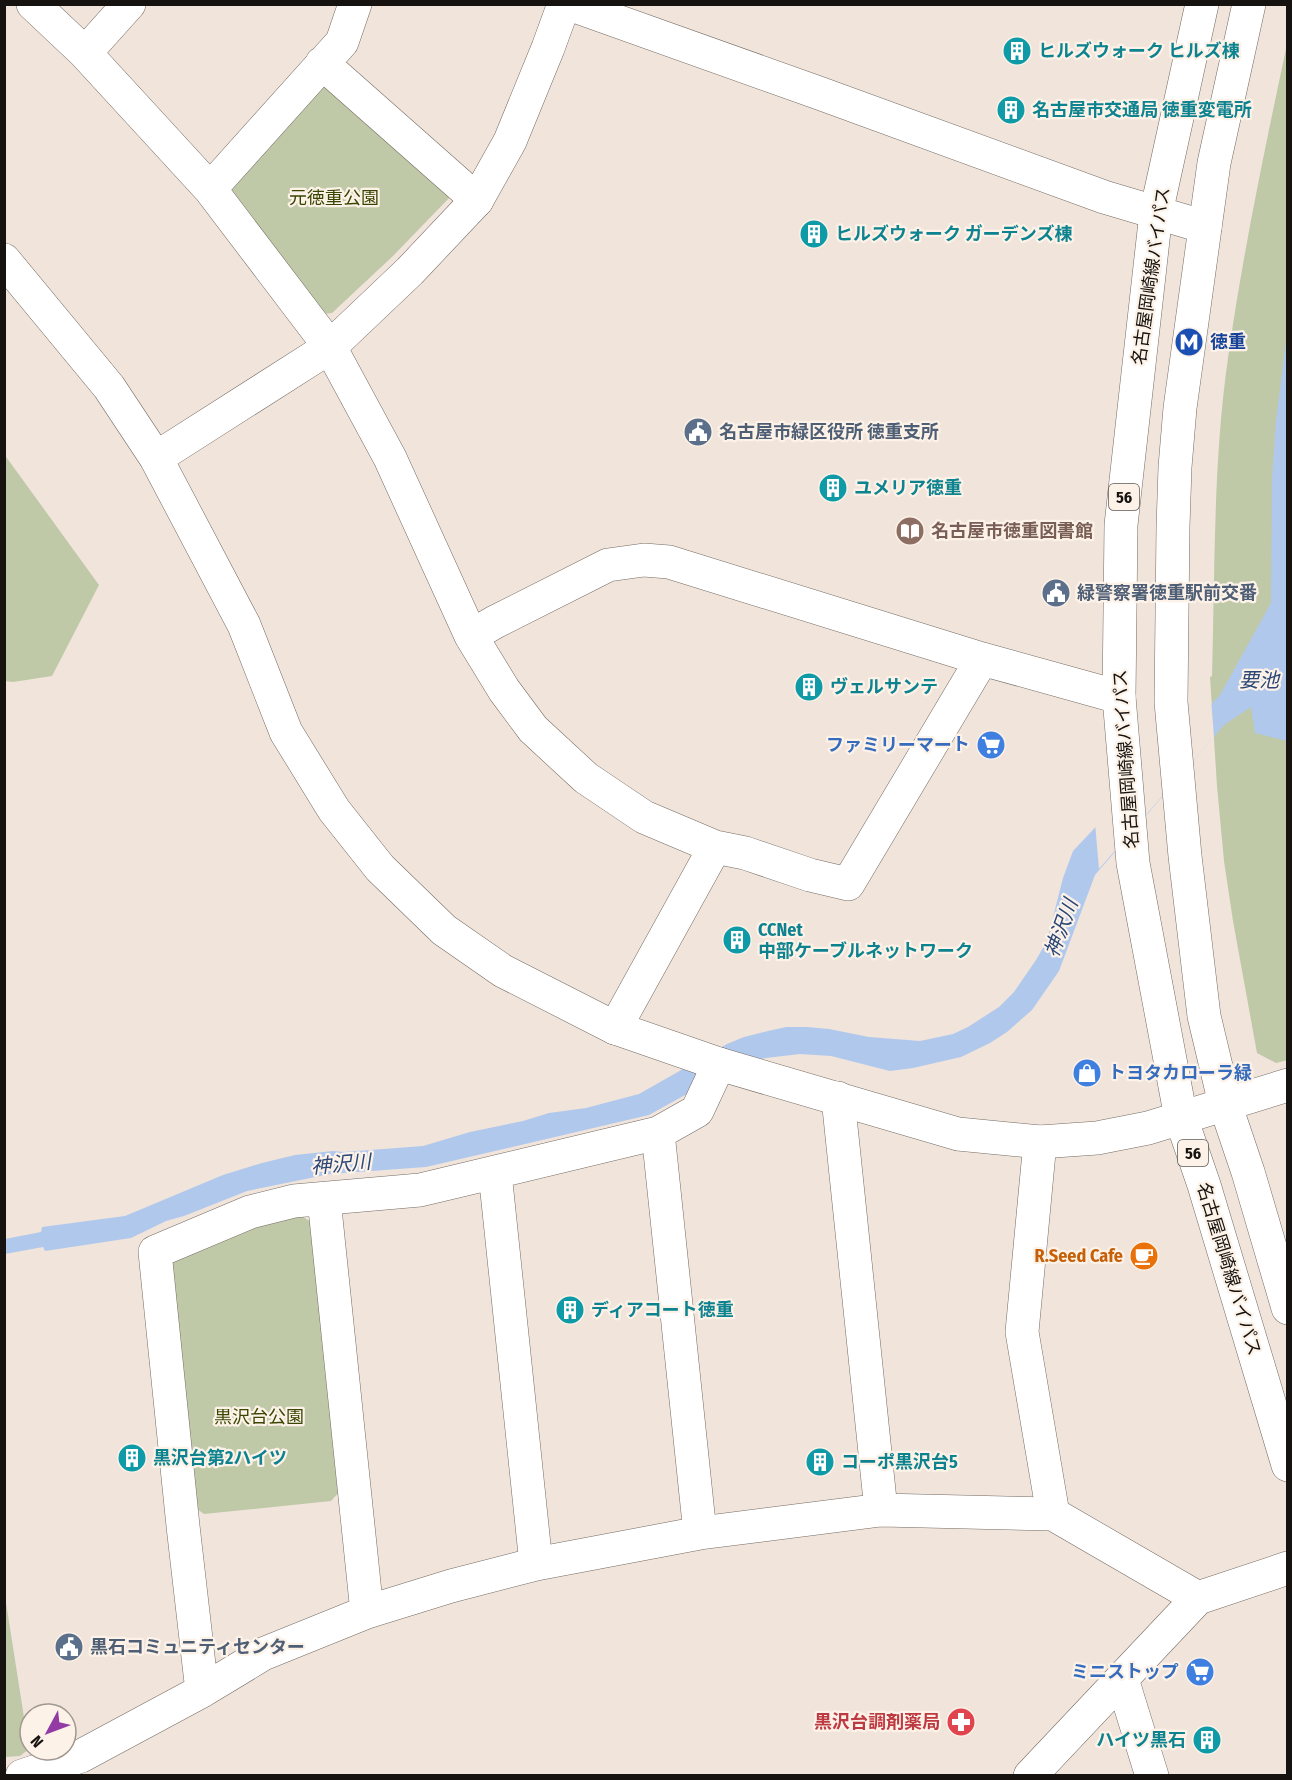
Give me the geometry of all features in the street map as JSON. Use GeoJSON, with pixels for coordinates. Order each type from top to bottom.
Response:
{"type":"FeatureCollection","features":[{"type":"Feature","properties":{"kind":"street"},"geometry":{"type":"LineString","coordinates":[[33,4],[85,53],[210,189],[330,347],[395,468],[471,636],[504,690],[533,729],[586,778],[644,817],[715,847],[745,853],[810,875],[848,884],[982,659]]}},
{"type":"Feature","properties":{"kind":"street"},"geometry":{"type":"LineString","coordinates":[[85,53],[129,4]]}},
{"type":"Feature","properties":{"kind":"street"},"geometry":{"type":"LineString","coordinates":[[210,189],[342,42],[355,4]]}},
{"type":"Feature","properties":{"kind":"street"},"geometry":{"type":"LineString","coordinates":[[156,458],[330,347],[410,271],[477,200],[510,141],[566,4],[1104,197],[1205,227]]}},
{"type":"Feature","properties":{"kind":"street","name":"名古屋岡崎線バイパス"},"geometry":{"type":"LineString","coordinates":[[1202,4],[1156,213],[1121,525],[1119,697],[1133,863],[1181,1118],[1204,1185],[1287,1465]]}},
{"type":"Feature","properties":{"kind":"street"},"geometry":{"type":"LineString","coordinates":[[1250,4],[1221,128],[1180,408],[1175,467],[1171,702],[1185,856],[1204,1016],[1225,1104],[1248,1172],[1287,1308]]}},
{"type":"Feature","properties":{"kind":"street"},"geometry":{"type":"LineString","coordinates":[[322,63],[477,200]]}},
{"type":"Feature","properties":{"kind":"street"},"geometry":{"type":"LineString","coordinates":[[4,260],[109,387],[156,458],[244,625],[286,732],[334,810],[380,868],[444,930],[503,971],[615,1028],[719,1064],[958,1134],[1040,1142],[1097,1138],[1148,1128],[1287,1085]]}},
{"type":"Feature","properties":{"kind":"street"},"geometry":{"type":"LineString","coordinates":[[471,636],[608,565],[644,560],[669,562],[982,659],[1119,697]]}},
{"type":"Feature","properties":{"kind":"street"},"geometry":{"type":"LineString","coordinates":[[615,1028],[715,847]]}},
{"type":"Feature","properties":{"kind":"street"},"geometry":{"type":"LineString","coordinates":[[202,1691],[155,1252],[250,1212],[294,1201],[420,1190],[658,1133],[697,1110],[719,1064]]}},
{"type":"Feature","properties":{"kind":"street"},"geometry":{"type":"LineString","coordinates":[[838,1098],[881,1510]]}},
{"type":"Feature","properties":{"kind":"street"},"geometry":{"type":"LineString","coordinates":[[658,1133],[700,1533]]}},
{"type":"Feature","properties":{"kind":"street"},"geometry":{"type":"LineString","coordinates":[[1040,1142],[1022,1332],[1053,1514]]}},
{"type":"Feature","properties":{"kind":"street"},"geometry":{"type":"LineString","coordinates":[[495,1173],[537,1564]]}},
{"type":"Feature","properties":{"kind":"street"},"geometry":{"type":"LineString","coordinates":[[324,1199],[367,1612]]}},
{"type":"Feature","properties":{"kind":"street"},"geometry":{"type":"LineString","coordinates":[[22,1776],[81,1756],[202,1691],[263,1654],[367,1612],[452,1586],[537,1564],[700,1533],[881,1510],[1053,1514],[1198,1598]]}},
{"type":"Feature","properties":{"kind":"street"},"geometry":{"type":"LineString","coordinates":[[1030,1776],[1198,1598],[1287,1568]]}},
{"type":"Feature","properties":{"kind":"street"},"geometry":{"type":"LineString","coordinates":[[1122,1679],[1152,1776]]}},
{"type":"Feature","properties":{"kind":"green space"},"geometry":{"type":"Polygon","coordinates":[[[1287,44],[1288,1060],[1276,1063],[1257,1053],[1233,921],[1224,861],[1210,677],[1212,676],[1217,477],[1223,397],[1247,239],[1287,44]]]}},
{"type":"Feature","properties":{"kind":"green space","name":"元徳重公園"},"geometry":{"type":"Polygon","coordinates":[[[333,85],[450,197],[393,256],[332,313],[323,314],[231,196],[231,186],[319,86],[333,85]]]}},
{"type":"Feature","properties":{"kind":"green space"},"geometry":{"type":"Polygon","coordinates":[[[4,454],[99,585],[52,676],[13,682],[4,681],[4,454]]]}},
{"type":"Feature","properties":{"kind":"green space","name":"黒沢台公園"},"geometry":{"type":"Polygon","coordinates":[[[300,1215],[313,1223],[341,1490],[331,1501],[204,1514],[193,1506],[170,1268],[175,1256],[268,1221],[300,1215]]]}},
{"type":"Feature","properties":{"kind":"green space"},"geometry":{"type":"Polygon","coordinates":[[[4,1590],[22,1702],[18,1702],[18,1756],[5,1757],[4,1590]]]}},
{"type":"Feature","properties":{"kind":"water"},"geometry":{"type":"Polygon","coordinates":[[[1287,333],[1287,741],[1255,733],[1251,707],[1224,725],[1095,875],[1059,971],[1032,1010],[1007,1032],[961,1057],[890,1071],[831,1056],[800,1054],[750,1061],[649,1115],[426,1167],[330,1174],[247,1191],[166,1221],[131,1238],[45,1251],[43,1247],[5,1254],[5,1239],[41,1232],[42,1227],[125,1216],[223,1175],[262,1163],[295,1155],[423,1146],[470,1132],[549,1113],[586,1108],[639,1094],[727,1044],[768,1031],[786,1027],[807,1027],[869,1037],[920,1041],[953,1034],[999,1007],[1014,992],[1047,941],[1063,878],[1073,851],[1220,695],[1271,603],[1272,480],[1276,421],[1287,333]]]}},
{"type":"Feature","properties":{"kind":"pier"},"geometry":{"type":"Polygon","coordinates":[[[1211,699],[1214,737],[1099,869],[1095,823],[1211,699]]]}},
{"type":"Feature","properties":{"kind":"place","name":"ヒルズウォーク ヒルズ棟"},"geometry":{"type":"Point","coordinates":[1017,51]}},
{"type":"Feature","properties":{"kind":"place","name":"名古屋市交通局 徳重変電所"},"geometry":{"type":"Point","coordinates":[1011,110]}},
{"type":"Feature","properties":{"kind":"place","name":"ヒルズウォーク ガーデンズ棟"},"geometry":{"type":"Point","coordinates":[814,234]}},
{"type":"Feature","properties":{"kind":"place","name":"徳重"},"geometry":{"type":"Point","coordinates":[1189,342]}},
{"type":"Feature","properties":{"kind":"place","name":"名古屋市緑区役所 徳重支所"},"geometry":{"type":"Point","coordinates":[698,432]}},
{"type":"Feature","properties":{"kind":"place","name":"ユメリア徳重"},"geometry":{"type":"Point","coordinates":[833,488]}},
{"type":"Feature","properties":{"kind":"place","name":"名古屋市徳重図書館"},"geometry":{"type":"Point","coordinates":[910,531]}},
{"type":"Feature","properties":{"kind":"place","name":"緑警察署徳重駅前交番"},"geometry":{"type":"Point","coordinates":[1056,593]}},
{"type":"Feature","properties":{"kind":"place","name":"ヴェルサンテ"},"geometry":{"type":"Point","coordinates":[809,687]}},
{"type":"Feature","properties":{"kind":"place","name":"ファミリーマート"},"geometry":{"type":"Point","coordinates":[991,745]}},
{"type":"Feature","properties":{"kind":"place","name":"CCNet 中部ケーブルネットワーク"},"geometry":{"type":"Point","coordinates":[737,940]}},
{"type":"Feature","properties":{"kind":"place","name":"トヨタカローラ緑"},"geometry":{"type":"Point","coordinates":[1087,1073]}},
{"type":"Feature","properties":{"kind":"place","name":"R.Seed Cafe"},"geometry":{"type":"Point","coordinates":[1144,1256]}},
{"type":"Feature","properties":{"kind":"place","name":"ディアコート徳重"},"geometry":{"type":"Point","coordinates":[570,1310]}},
{"type":"Feature","properties":{"kind":"place","name":"黒沢台第2ハイツ"},"geometry":{"type":"Point","coordinates":[132,1458]}},
{"type":"Feature","properties":{"kind":"place","name":"コーポ黒沢台5"},"geometry":{"type":"Point","coordinates":[820,1462]}},
{"type":"Feature","properties":{"kind":"place","name":"黒石コミュニティセンター"},"geometry":{"type":"Point","coordinates":[69,1647]}},
{"type":"Feature","properties":{"kind":"place","name":"ミニストップ"},"geometry":{"type":"Point","coordinates":[1200,1672]}},
{"type":"Feature","properties":{"kind":"place","name":"黒沢台調剤薬局"},"geometry":{"type":"Point","coordinates":[961,1722]}},
{"type":"Feature","properties":{"kind":"place","name":"ハイツ黒石"},"geometry":{"type":"Point","coordinates":[1207,1740]}},
{"type":"Feature","properties":{"kind":"water label","name":"要池"},"geometry":{"type":"Point","coordinates":[1259,680]}},
{"type":"Feature","properties":{"kind":"water label","name":"神沢川"},"geometry":{"type":"Point","coordinates":[1061,928]}},
{"type":"Feature","properties":{"kind":"water label","name":"神沢川"},"geometry":{"type":"Point","coordinates":[341,1164]}}]}
